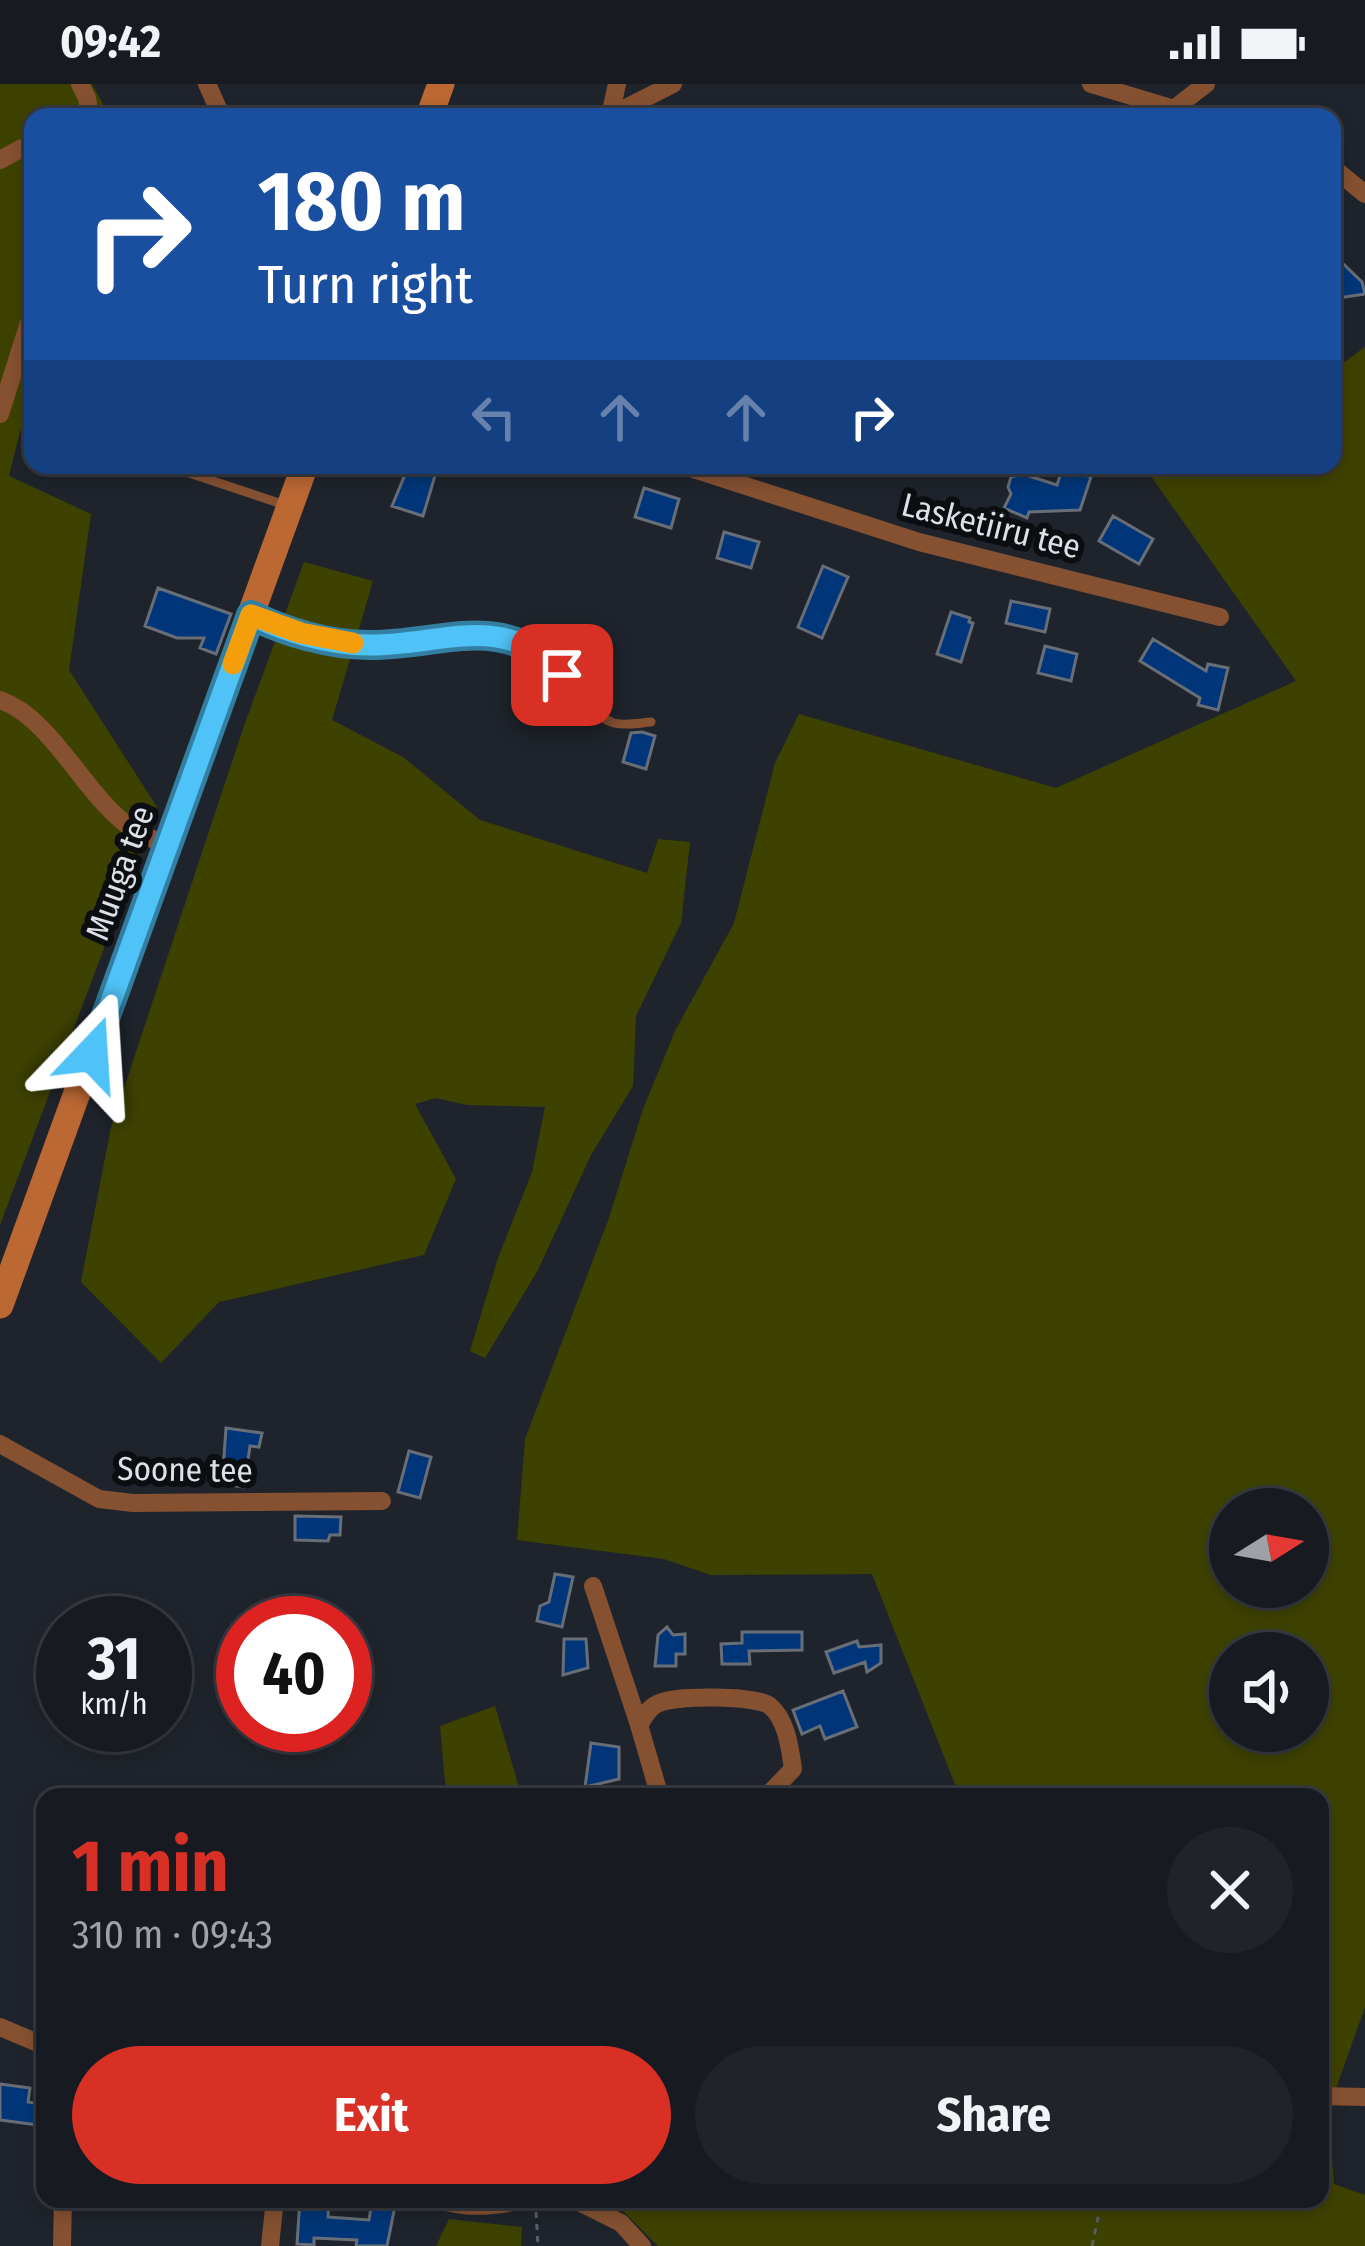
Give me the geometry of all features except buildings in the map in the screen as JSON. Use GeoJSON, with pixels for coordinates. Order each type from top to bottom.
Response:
{"type":"FeatureCollection","features":[{"type":"Feature","properties":{"kind":"street"},"geometry":{"type":"LineString","coordinates":[[627,108],[674,84]]}},
{"type":"Feature","properties":{"kind":"street"},"geometry":{"type":"LineString","coordinates":[[1091,84],[1175,108],[1206,84]]}},
{"type":"Feature","properties":{"kind":"street"},"geometry":{"type":"LineString","coordinates":[[1341,174],[1365,194]]}},
{"type":"Feature","properties":{"kind":"street"},"geometry":{"type":"LineString","coordinates":[[0,414],[24,338]]}},
{"type":"Feature","properties":{"kind":"street","name":"Muuga tee"},"geometry":{"type":"LineString","coordinates":[[0,1305],[302,474]]}},
{"type":"Feature","properties":{"kind":"street","name":"Lasketiiru tee"},"geometry":{"type":"LineString","coordinates":[[709,474],[919,542],[1220,616]]}},
{"type":"Feature","properties":{"kind":"street"},"geometry":{"type":"LineString","coordinates":[[0,700],[24,711],[94,793],[134,831],[169,844]]}},
{"type":"Feature","properties":{"kind":"street","name":"Soone tee"},"geometry":{"type":"LineString","coordinates":[[0,1444],[99,1499],[133,1503],[382,1501]]}},
{"type":"Feature","properties":{"kind":"street"},"geometry":{"type":"LineString","coordinates":[[592,1586],[657,1788]]}},
{"type":"Feature","properties":{"kind":"street"},"geometry":{"type":"LineString","coordinates":[[639,1726],[651,1706],[666,1700],[755,1699],[772,1707],[788,1738],[793,1769],[775,1788]]}},
{"type":"Feature","properties":{"kind":"street"},"geometry":{"type":"LineString","coordinates":[[0,2027],[36,2042]]}},
{"type":"Feature","properties":{"kind":"street"},"geometry":{"type":"LineString","coordinates":[[1329,2096],[1365,2097]]}},
{"type":"Feature","properties":{"kind":"street"},"geometry":{"type":"LineString","coordinates":[[62,2246],[63,2208]]}},
{"type":"Feature","properties":{"kind":"street"},"geometry":{"type":"LineString","coordinates":[[270,2246],[274,2208]]}},
{"type":"Feature","properties":{"kind":"street"},"geometry":{"type":"LineString","coordinates":[[591,2208],[621,2223],[642,2246]]}},
{"type":"Feature","properties":{"kind":"lane"},"geometry":{"type":"LineString","coordinates":[[191,474],[290,507]]}},
{"type":"Feature","properties":{"kind":"lane"},"geometry":{"type":"LineString","coordinates":[[251,615],[301,633],[368,645],[470,634],[509,638],[546,656],[603,718],[619,725],[651,722]]}},
{"type":"Feature","properties":{"kind":"path"},"geometry":{"type":"LineString","coordinates":[[536,2208],[538,2246]]}},
{"type":"Feature","properties":{"kind":"path"},"geometry":{"type":"LineString","coordinates":[[1092,2246],[1100,2208]]}},
{"type":"Feature","properties":{"kind":"shaded area"},"geometry":{"type":"Polygon","coordinates":[[[0,84],[92,84],[105,108],[24,108],[24,416],[9,476],[91,514],[69,670],[157,807],[0,1225],[0,84]]]}},
{"type":"Feature","properties":{"kind":"shaded area"},"geometry":{"type":"Polygon","coordinates":[[[1365,347],[1365,2007],[1329,2108],[1329,1788],[956,1788],[872,1574],[711,1575],[664,1559],[517,1540],[525,1439],[609,1218],[643,1109],[675,1031],[734,923],[775,763],[799,714],[1056,788],[1296,681],[1149,474],[1341,474],[1341,364],[1365,347]]]}},
{"type":"Feature","properties":{"kind":"shaded area"},"geometry":{"type":"Polygon","coordinates":[[[304,562],[373,581],[332,720],[403,757],[480,820],[647,873],[658,839],[690,842],[681,923],[636,1016],[633,1086],[591,1155],[538,1270],[485,1358],[470,1351],[498,1258],[532,1172],[545,1107],[467,1105],[436,1098],[415,1104],[456,1179],[424,1255],[219,1302],[161,1363],[81,1282],[111,1127],[244,726],[304,562]]]}},
{"type":"Feature","properties":{"kind":"shaded area"},"geometry":{"type":"Polygon","coordinates":[[[495,1706],[519,1788],[447,1788],[440,1726],[495,1706]]]}},
{"type":"Feature","properties":{"kind":"shaded area"},"geometry":{"type":"Polygon","coordinates":[[[1329,2123],[1334,2184],[1365,2195],[1365,2246],[658,2246],[620,2208],[1329,2208],[1329,2123]]]}},
{"type":"Feature","properties":{"kind":"shaded area"},"geometry":{"type":"Polygon","coordinates":[[[449,2219],[522,2227],[521,2246],[436,2246],[449,2219]]]}},
{"type":"Feature","properties":{"kind":"slow traffic"},"geometry":{"type":"LineString","coordinates":[[233,664],[251,615],[301,633],[353,643]]}},
{"type":"Feature","properties":{"kind":"route"},"geometry":{"type":"LineString","coordinates":[[92,1054],[251,615],[301,633],[368,645],[470,634],[509,638],[546,656],[562,675]]}}]}
